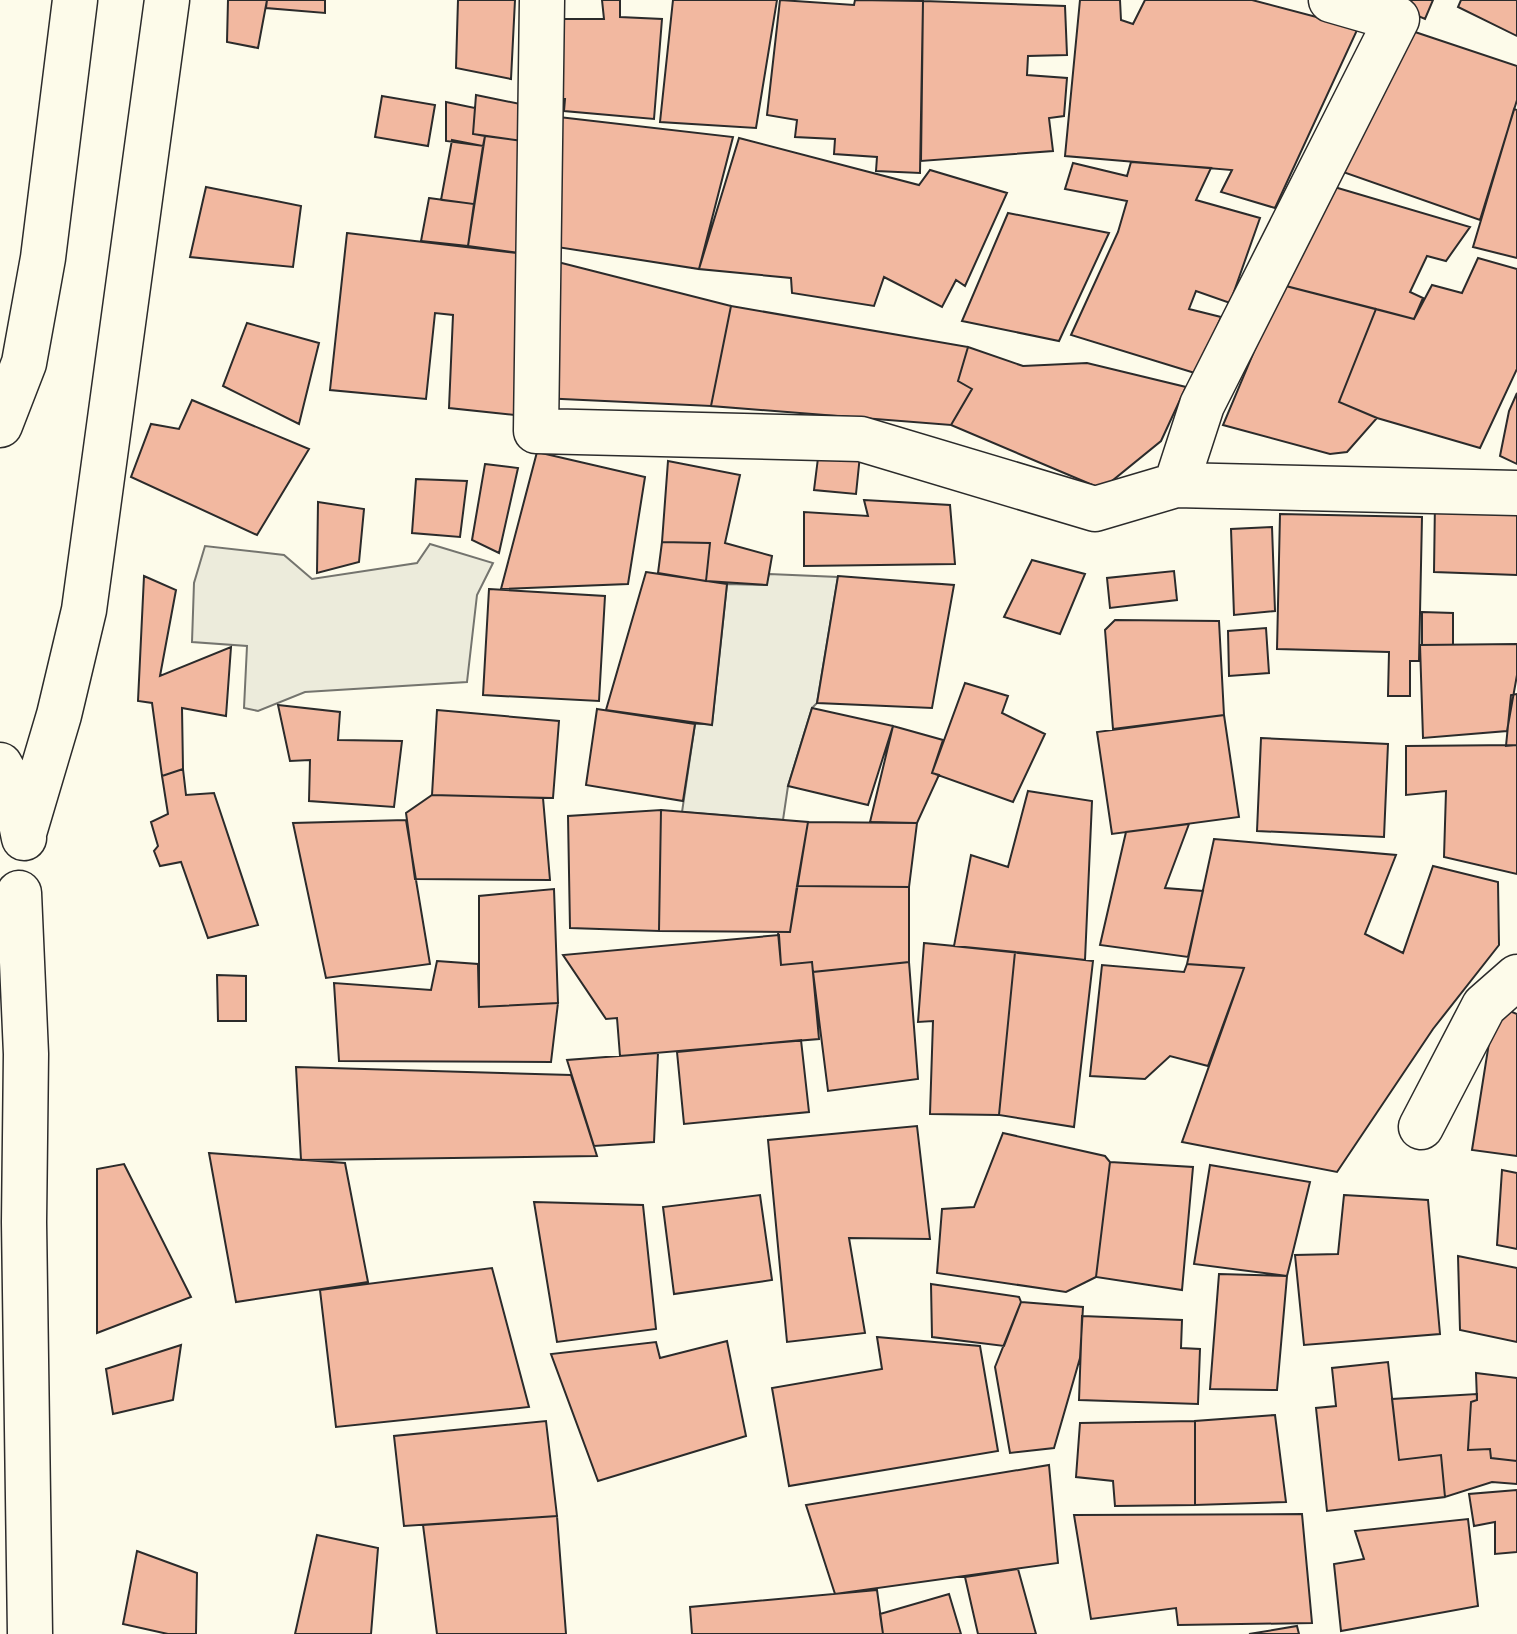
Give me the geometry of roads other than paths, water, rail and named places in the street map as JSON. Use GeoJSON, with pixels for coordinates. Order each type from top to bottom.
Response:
{"type":"FeatureCollection","features":[{"type":"Feature","properties":{"kind":"main road"},"geometry":{"type":"LineString","coordinates":[[0,425],[24,363],[40,273],[75,0]]}},
{"type":"Feature","properties":{"kind":"main road"},"geometry":{"type":"LineString","coordinates":[[30,1634],[24,1222],[26,1054],[19,893],[24,833],[59,715],[84,610],[167,0]]}},
{"type":"Feature","properties":{"kind":"main road"},"geometry":{"type":"LineString","coordinates":[[542,0],[536,431],[861,439],[1095,509],[1176,485],[1517,493]]}},
{"type":"Feature","properties":{"kind":"main road"},"geometry":{"type":"LineString","coordinates":[[1176,485],[1202,405],[1397,19],[1331,0]]}},
{"type":"Feature","properties":{"kind":"main road"},"geometry":{"type":"LineString","coordinates":[[0,765],[14,790],[24,833]]}},
{"type":"Feature","properties":{"kind":"main road"},"geometry":{"type":"LineString","coordinates":[[0,937],[19,893]]}},
{"type":"Feature","properties":{"kind":"main road"},"geometry":{"type":"LineString","coordinates":[[1421,1127],[1484,1006],[1517,977]]}}]}
